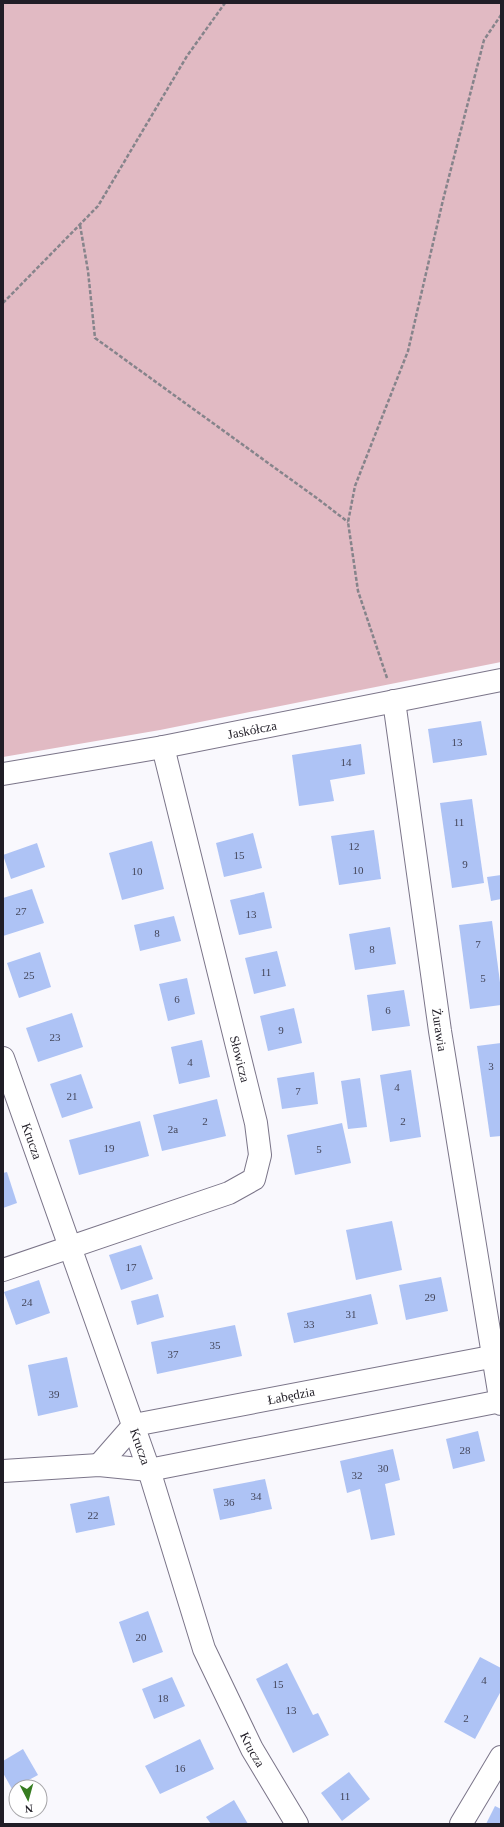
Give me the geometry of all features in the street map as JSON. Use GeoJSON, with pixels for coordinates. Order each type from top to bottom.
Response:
{"type":"FeatureCollection","features":[{"type":"Feature","properties":{"kind":"street","name":"Jaskółcza"},"geometry":{"type":"LineString","coordinates":[[3,774],[163,747],[501,680]]}},
{"type":"Feature","properties":{"kind":"street","name":"Żurawia"},"geometry":{"type":"LineString","coordinates":[[394,701],[440,1030],[497,1356],[501,1402]]}},
{"type":"Feature","properties":{"kind":"street","name":"Słowicza"},"geometry":{"type":"LineString","coordinates":[[3,1270],[69,1246],[229,1193],[254,1179],[260,1155],[256,1123],[163,747]]}},
{"type":"Feature","properties":{"kind":"street","name":"Krucza"},"geometry":{"type":"LineString","coordinates":[[3,1058],[134,1425],[204,1650],[252,1750],[297,1824]]}},
{"type":"Feature","properties":{"kind":"street","name":"Łabędzia"},"geometry":{"type":"LineString","coordinates":[[134,1425],[497,1356]]}},
{"type":"Feature","properties":{"kind":"street"},"geometry":{"type":"LineString","coordinates":[[3,1471],[99,1465],[149,1470],[501,1402]]}},
{"type":"Feature","properties":{"kind":"street"},"geometry":{"type":"LineString","coordinates":[[99,1465],[134,1425]]}},
{"type":"Feature","properties":{"kind":"street"},"geometry":{"type":"LineString","coordinates":[[462,1824],[501,1758]]}},
{"type":"Feature","properties":{"kind":"path"},"geometry":{"type":"LineString","coordinates":[[3,303],[98,206],[187,56],[225,3]]}},
{"type":"Feature","properties":{"kind":"path"},"geometry":{"type":"LineString","coordinates":[[394,701],[358,591],[348,522],[355,486],[408,351],[443,200],[484,40],[501,15]]}},
{"type":"Feature","properties":{"kind":"path"},"geometry":{"type":"LineString","coordinates":[[80,225],[88,271],[94,338],[348,522]]}},
{"type":"Feature","properties":{"kind":"shaded area"},"geometry":{"type":"Polygon","coordinates":[[[3,3],[501,3],[501,662],[160,730],[3,757],[3,3]]]}},
{"type":"Feature","properties":{"kind":"building"},"geometry":{"type":"Polygon","coordinates":[[[481,721],[487,755],[433,763],[428,729],[481,721]]]}},
{"type":"Feature","properties":{"kind":"building"},"geometry":{"type":"Polygon","coordinates":[[[361,744],[365,774],[330,780],[334,801],[299,806],[292,755],[361,744]]]}},
{"type":"Feature","properties":{"kind":"building"},"geometry":{"type":"Polygon","coordinates":[[[472,799],[484,883],[452,888],[440,803],[472,799]]]}},
{"type":"Feature","properties":{"kind":"building"},"geometry":{"type":"Polygon","coordinates":[[[374,830],[381,879],[339,885],[331,836],[374,830]]]}},
{"type":"Feature","properties":{"kind":"building"},"geometry":{"type":"Polygon","coordinates":[[[253,833],[262,868],[224,877],[216,843],[253,833]]]}},
{"type":"Feature","properties":{"kind":"building"},"geometry":{"type":"Polygon","coordinates":[[[152,841],[164,889],[122,900],[109,853],[152,841]]]}},
{"type":"Feature","properties":{"kind":"building"},"geometry":{"type":"Polygon","coordinates":[[[37,843],[45,867],[11,879],[3,855],[37,843]]]}},
{"type":"Feature","properties":{"kind":"building"},"geometry":{"type":"Polygon","coordinates":[[[501,875],[501,899],[491,901],[487,877],[501,875]]]}},
{"type":"Feature","properties":{"kind":"building"},"geometry":{"type":"Polygon","coordinates":[[[32,889],[44,923],[3,936],[3,898],[32,889]]]}},
{"type":"Feature","properties":{"kind":"building"},"geometry":{"type":"Polygon","coordinates":[[[264,892],[272,928],[239,935],[230,900],[264,892]]]}},
{"type":"Feature","properties":{"kind":"building"},"geometry":{"type":"Polygon","coordinates":[[[174,916],[181,941],[140,951],[134,925],[174,916]]]}},
{"type":"Feature","properties":{"kind":"building"},"geometry":{"type":"Polygon","coordinates":[[[492,921],[501,990],[501,1005],[470,1009],[459,925],[492,921]]]}},
{"type":"Feature","properties":{"kind":"building"},"geometry":{"type":"Polygon","coordinates":[[[390,927],[396,964],[355,970],[349,934],[390,927]]]}},
{"type":"Feature","properties":{"kind":"building"},"geometry":{"type":"Polygon","coordinates":[[[277,951],[286,986],[254,994],[245,958],[277,951]]]}},
{"type":"Feature","properties":{"kind":"building"},"geometry":{"type":"Polygon","coordinates":[[[40,952],[51,987],[19,998],[7,963],[40,952]]]}},
{"type":"Feature","properties":{"kind":"building"},"geometry":{"type":"Polygon","coordinates":[[[187,978],[195,1014],[168,1021],[159,984],[187,978]]]}},
{"type":"Feature","properties":{"kind":"building"},"geometry":{"type":"Polygon","coordinates":[[[404,990],[410,1026],[372,1031],[367,995],[404,990]]]}},
{"type":"Feature","properties":{"kind":"building"},"geometry":{"type":"Polygon","coordinates":[[[294,1008],[302,1043],[268,1051],[260,1016],[294,1008]]]}},
{"type":"Feature","properties":{"kind":"building"},"geometry":{"type":"Polygon","coordinates":[[[72,1013],[83,1047],[38,1062],[26,1028],[72,1013]]]}},
{"type":"Feature","properties":{"kind":"building"},"geometry":{"type":"Polygon","coordinates":[[[202,1040],[210,1077],[179,1084],[171,1047],[202,1040]]]}},
{"type":"Feature","properties":{"kind":"building"},"geometry":{"type":"Polygon","coordinates":[[[501,1043],[501,1136],[490,1137],[477,1046],[501,1043]]]}},
{"type":"Feature","properties":{"kind":"building"},"geometry":{"type":"Polygon","coordinates":[[[411,1070],[421,1137],[390,1142],[380,1075],[411,1070]]]}},
{"type":"Feature","properties":{"kind":"building"},"geometry":{"type":"Polygon","coordinates":[[[314,1072],[318,1104],[282,1109],[277,1078],[314,1072]]]}},
{"type":"Feature","properties":{"kind":"building"},"geometry":{"type":"Polygon","coordinates":[[[81,1074],[93,1108],[62,1118],[50,1084],[81,1074]]]}},
{"type":"Feature","properties":{"kind":"building"},"geometry":{"type":"Polygon","coordinates":[[[360,1078],[367,1127],[348,1129],[341,1081],[360,1078]]]}},
{"type":"Feature","properties":{"kind":"building"},"geometry":{"type":"Polygon","coordinates":[[[217,1099],[226,1136],[162,1151],[153,1115],[217,1099]]]}},
{"type":"Feature","properties":{"kind":"building"},"geometry":{"type":"Polygon","coordinates":[[[140,1121],[149,1156],[79,1175],[69,1140],[140,1121]]]}},
{"type":"Feature","properties":{"kind":"building"},"geometry":{"type":"Polygon","coordinates":[[[342,1123],[351,1163],[295,1175],[287,1135],[342,1123]]]}},
{"type":"Feature","properties":{"kind":"building"},"geometry":{"type":"Polygon","coordinates":[[[7,1172],[17,1203],[3,1208],[3,1173],[7,1172]]]}},
{"type":"Feature","properties":{"kind":"building"},"geometry":{"type":"Polygon","coordinates":[[[392,1221],[402,1270],[356,1280],[346,1230],[392,1221]]]}},
{"type":"Feature","properties":{"kind":"building"},"geometry":{"type":"Polygon","coordinates":[[[141,1245],[153,1279],[121,1290],[109,1255],[141,1245]]]}},
{"type":"Feature","properties":{"kind":"building"},"geometry":{"type":"Polygon","coordinates":[[[441,1277],[448,1311],[406,1320],[399,1285],[441,1277]]]}},
{"type":"Feature","properties":{"kind":"building"},"geometry":{"type":"Polygon","coordinates":[[[39,1280],[50,1313],[16,1325],[4,1292],[39,1280]]]}},
{"type":"Feature","properties":{"kind":"building"},"geometry":{"type":"Polygon","coordinates":[[[158,1294],[164,1317],[137,1325],[131,1301],[158,1294]]]}},
{"type":"Feature","properties":{"kind":"building"},"geometry":{"type":"Polygon","coordinates":[[[371,1294],[378,1324],[294,1343],[287,1313],[371,1294]]]}},
{"type":"Feature","properties":{"kind":"building"},"geometry":{"type":"Polygon","coordinates":[[[235,1325],[242,1356],[157,1374],[151,1342],[235,1325]]]}},
{"type":"Feature","properties":{"kind":"building"},"geometry":{"type":"Polygon","coordinates":[[[67,1357],[78,1407],[38,1416],[28,1365],[67,1357]]]}},
{"type":"Feature","properties":{"kind":"building"},"geometry":{"type":"Polygon","coordinates":[[[478,1431],[485,1461],[453,1469],[446,1439],[478,1431]]]}},
{"type":"Feature","properties":{"kind":"building"},"geometry":{"type":"Polygon","coordinates":[[[393,1449],[400,1480],[385,1484],[395,1535],[371,1540],[360,1489],[347,1493],[340,1461],[393,1449]]]}},
{"type":"Feature","properties":{"kind":"building"},"geometry":{"type":"Polygon","coordinates":[[[265,1479],[272,1509],[220,1520],[213,1489],[265,1479]]]}},
{"type":"Feature","properties":{"kind":"building"},"geometry":{"type":"Polygon","coordinates":[[[109,1496],[115,1525],[76,1533],[70,1504],[109,1496]]]}},
{"type":"Feature","properties":{"kind":"building"},"geometry":{"type":"Polygon","coordinates":[[[148,1611],[163,1652],[133,1663],[119,1622],[148,1611]]]}},
{"type":"Feature","properties":{"kind":"building"},"geometry":{"type":"Polygon","coordinates":[[[480,1657],[501,1668],[501,1691],[475,1739],[444,1722],[480,1657]]]}},
{"type":"Feature","properties":{"kind":"building"},"geometry":{"type":"Polygon","coordinates":[[[287,1663],[313,1715],[318,1713],[329,1735],[293,1753],[256,1679],[287,1663]]]}},
{"type":"Feature","properties":{"kind":"building"},"geometry":{"type":"Polygon","coordinates":[[[172,1677],[185,1706],[154,1719],[142,1689],[172,1677]]]}},
{"type":"Feature","properties":{"kind":"building"},"geometry":{"type":"Polygon","coordinates":[[[200,1739],[214,1769],[160,1794],[145,1766],[200,1739]]]}},
{"type":"Feature","properties":{"kind":"building"},"geometry":{"type":"Polygon","coordinates":[[[23,1749],[38,1775],[31,1779],[8,1779],[8,1782],[3,1773],[3,1761],[23,1749]]]}},
{"type":"Feature","properties":{"kind":"building"},"geometry":{"type":"Polygon","coordinates":[[[349,1772],[370,1799],[342,1821],[321,1793],[349,1772]]]}},
{"type":"Feature","properties":{"kind":"building"},"geometry":{"type":"Polygon","coordinates":[[[234,1800],[248,1824],[211,1824],[206,1817],[234,1800]]]}},
{"type":"Feature","properties":{"kind":"building"},"geometry":{"type":"Polygon","coordinates":[[[495,1806],[501,1809],[501,1824],[486,1824],[495,1806]]]}}]}
